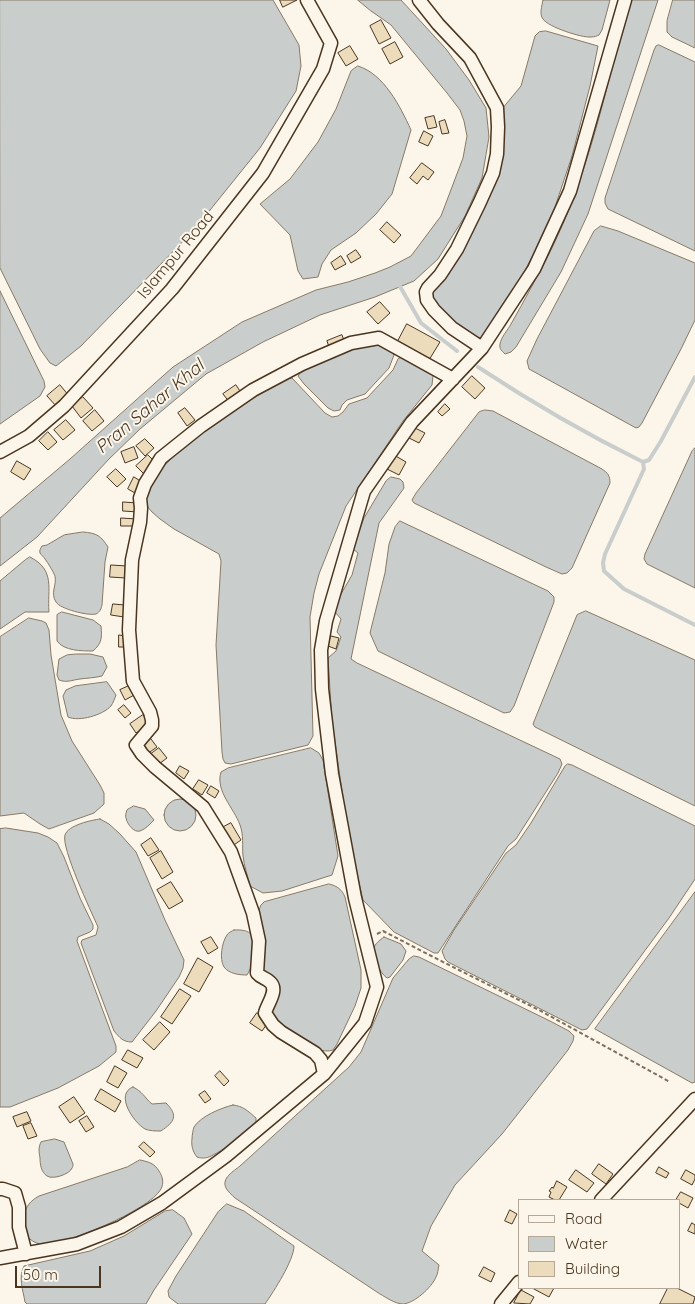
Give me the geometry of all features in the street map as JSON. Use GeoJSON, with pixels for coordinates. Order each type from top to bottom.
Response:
{"type":"FeatureCollection","features":[{"type":"Feature","properties":{"kind":"street","name":"Islampur Road"},"geometry":{"type":"LineString","coordinates":[[0,452],[28,436],[64,406],[172,289],[263,173],[323,69],[332,43],[307,0]]}},
{"type":"Feature","properties":{"kind":"street"},"geometry":{"type":"LineString","coordinates":[[419,0],[438,24],[470,58],[497,108],[497,154],[493,173],[457,249],[426,292],[427,300],[434,310],[452,328],[482,348]]}},
{"type":"Feature","properties":{"kind":"street"},"geometry":{"type":"LineString","coordinates":[[0,1258],[77,1244],[121,1227],[162,1203],[226,1156],[324,1074],[365,1023],[377,987],[355,898],[332,774],[322,689],[320,650],[326,621],[364,491],[412,422],[482,348],[534,269],[570,191],[625,0]]}},
{"type":"Feature","properties":{"kind":"street"},"geometry":{"type":"LineString","coordinates":[[324,1074],[321,1060],[315,1053],[281,1032],[273,1025],[265,1013],[273,994],[273,988],[271,983],[260,978],[257,973],[260,941],[253,913],[231,852],[203,807],[154,766],[136,745],[152,726],[150,712],[133,681],[129,630],[132,560],[140,522],[140,498],[145,484],[161,458],[201,426],[253,390],[302,364],[351,343],[380,338],[453,379]]}},
{"type":"Feature","properties":{"kind":"street"},"geometry":{"type":"LineString","coordinates":[[602,1199],[695,1099]]}},
{"type":"Feature","properties":{"kind":"street"},"geometry":{"type":"LineString","coordinates":[[0,1189],[15,1193],[20,1207],[19,1227],[26,1254]]}},
{"type":"Feature","properties":{"kind":"street"},"geometry":{"type":"LineString","coordinates":[[501,1304],[518,1283]]}},
{"type":"Feature","properties":{"kind":"path"},"geometry":{"type":"LineString","coordinates":[[366,939],[383,930],[539,1010],[670,1082]]}},
{"type":"Feature","properties":{"kind":"water"},"geometry":{"type":"Polygon","coordinates":[[[0,0],[273,0],[299,45],[301,66],[296,91],[260,148],[194,230],[81,346],[56,366],[50,363],[40,349],[0,268],[0,0]]]}},
{"type":"Feature","properties":{"kind":"water","name":"Pran Sahar Khal"},"geometry":{"type":"Polygon","coordinates":[[[358,0],[401,0],[446,49],[469,80],[486,108],[489,137],[482,178],[465,216],[438,259],[414,281],[375,297],[320,315],[263,342],[206,374],[140,429],[109,459],[37,537],[0,566],[0,518],[70,459],[173,367],[242,322],[316,290],[375,273],[411,256],[441,216],[463,158],[467,136],[460,110],[391,25],[358,0]]]}},
{"type":"Feature","properties":{"kind":"water"},"geometry":{"type":"Polygon","coordinates":[[[543,0],[610,0],[602,30],[599,35],[591,37],[580,36],[546,22],[541,15],[543,0]]]}},
{"type":"Feature","properties":{"kind":"water"},"geometry":{"type":"Polygon","coordinates":[[[629,0],[658,0],[588,214],[561,272],[516,347],[511,352],[505,354],[500,347],[502,339],[549,254],[575,193],[605,97],[629,0]]]}},
{"type":"Feature","properties":{"kind":"water"},"geometry":{"type":"Polygon","coordinates":[[[673,0],[695,0],[695,48],[672,37],[667,32],[667,21],[673,0]]]}},
{"type":"Feature","properties":{"kind":"water"},"geometry":{"type":"Polygon","coordinates":[[[546,31],[598,46],[590,86],[572,156],[548,228],[506,305],[481,338],[473,337],[448,320],[429,295],[475,224],[502,109],[521,86],[535,36],[539,32],[546,31]]]}},
{"type":"Feature","properties":{"kind":"water"},"geometry":{"type":"Polygon","coordinates":[[[659,45],[695,62],[695,251],[608,209],[605,203],[605,198],[654,50],[659,45]]]}},
{"type":"Feature","properties":{"kind":"water"},"geometry":{"type":"Polygon","coordinates":[[[358,66],[376,76],[383,83],[402,111],[411,130],[392,194],[376,214],[356,233],[331,250],[322,264],[318,277],[303,279],[298,271],[290,235],[260,204],[290,179],[318,142],[336,109],[351,71],[358,66]]]}},
{"type":"Feature","properties":{"kind":"water"},"geometry":{"type":"Polygon","coordinates":[[[601,226],[618,231],[695,263],[695,320],[642,423],[636,428],[529,369],[527,361],[594,231],[601,226]]]}},
{"type":"Feature","properties":{"kind":"water"},"geometry":{"type":"Polygon","coordinates":[[[0,291],[44,381],[45,387],[40,396],[0,424],[0,291]]]}},
{"type":"Feature","properties":{"kind":"water"},"geometry":{"type":"Polygon","coordinates":[[[372,344],[385,347],[392,352],[394,355],[389,368],[365,394],[347,400],[340,410],[334,411],[328,408],[298,376],[304,369],[355,346],[372,344]]]}},
{"type":"Feature","properties":{"kind":"water"},"geometry":{"type":"Polygon","coordinates":[[[403,357],[431,371],[433,376],[432,385],[403,421],[346,506],[319,574],[310,617],[313,736],[308,745],[231,764],[225,763],[222,752],[216,645],[221,561],[219,554],[174,529],[160,519],[146,505],[145,498],[154,476],[191,439],[285,379],[292,378],[325,413],[332,417],[338,416],[349,404],[367,398],[393,370],[398,359],[403,357]]]}},
{"type":"Feature","properties":{"kind":"water"},"geometry":{"type":"Polygon","coordinates":[[[485,410],[493,411],[602,469],[610,478],[610,483],[572,568],[567,573],[562,574],[546,567],[414,503],[412,500],[479,412],[485,410]]]}},
{"type":"Feature","properties":{"kind":"water"},"geometry":{"type":"Polygon","coordinates":[[[695,448],[695,588],[647,564],[644,559],[695,448]]]}},
{"type":"Feature","properties":{"kind":"water"},"geometry":{"type":"Polygon","coordinates":[[[391,477],[400,479],[403,482],[404,488],[379,523],[351,659],[560,759],[562,764],[516,839],[508,846],[438,953],[434,953],[394,932],[363,900],[349,839],[332,722],[328,658],[336,651],[341,637],[337,632],[341,619],[335,612],[337,601],[352,575],[358,553],[353,549],[364,518],[386,481],[391,477]]]}},
{"type":"Feature","properties":{"kind":"water"},"geometry":{"type":"Polygon","coordinates":[[[400,521],[548,591],[554,597],[554,602],[510,712],[504,713],[378,651],[370,633],[385,573],[389,544],[395,527],[400,521]]]}},
{"type":"Feature","properties":{"kind":"water"},"geometry":{"type":"Polygon","coordinates":[[[83,532],[98,536],[108,547],[102,605],[96,614],[74,611],[56,602],[54,599],[55,576],[45,558],[40,554],[42,546],[64,535],[83,532]]]}},
{"type":"Feature","properties":{"kind":"water"},"geometry":{"type":"Polygon","coordinates":[[[30,557],[44,568],[47,574],[49,612],[25,612],[0,629],[0,581],[30,557]]]}},
{"type":"Feature","properties":{"kind":"water"},"geometry":{"type":"Polygon","coordinates":[[[586,611],[695,660],[695,806],[535,727],[533,724],[577,615],[586,611]]]}},
{"type":"Feature","properties":{"kind":"water"},"geometry":{"type":"Polygon","coordinates":[[[62,612],[93,620],[101,626],[101,640],[93,651],[69,649],[57,641],[57,615],[62,612]]]}},
{"type":"Feature","properties":{"kind":"water"},"geometry":{"type":"Polygon","coordinates":[[[29,618],[46,623],[49,630],[51,655],[61,715],[72,741],[104,793],[104,804],[94,813],[49,829],[24,813],[0,816],[0,637],[29,618]]]}},
{"type":"Feature","properties":{"kind":"water"},"geometry":{"type":"Polygon","coordinates":[[[77,654],[103,657],[107,667],[102,676],[67,681],[59,680],[57,675],[59,659],[67,655],[77,654]]]}},
{"type":"Feature","properties":{"kind":"water"},"geometry":{"type":"Polygon","coordinates":[[[107,682],[116,695],[111,706],[91,717],[78,719],[68,717],[63,696],[66,690],[75,686],[107,682]]]}},
{"type":"Feature","properties":{"kind":"water"},"geometry":{"type":"Polygon","coordinates":[[[311,748],[319,753],[323,760],[338,856],[332,875],[282,891],[263,893],[250,886],[244,860],[241,829],[223,793],[220,779],[221,772],[228,768],[311,748]]]}},
{"type":"Feature","properties":{"kind":"water"},"geometry":{"type":"Polygon","coordinates":[[[568,764],[695,826],[695,879],[669,918],[587,1029],[582,1030],[448,962],[442,951],[506,853],[516,845],[531,823],[568,764]]]}},
{"type":"Feature","properties":{"kind":"water"},"geometry":{"type":"Polygon","coordinates":[[[180,799],[186,800],[191,804],[195,809],[195,821],[191,826],[186,830],[180,831],[174,830],[169,826],[165,821],[164,815],[165,809],[169,804],[174,800],[180,799]]]}},
{"type":"Feature","properties":{"kind":"water"},"geometry":{"type":"Polygon","coordinates":[[[134,806],[145,809],[154,820],[140,831],[135,831],[131,828],[126,817],[127,810],[134,806]]]}},
{"type":"Feature","properties":{"kind":"water"},"geometry":{"type":"Polygon","coordinates":[[[100,819],[120,834],[136,852],[184,960],[179,977],[132,1042],[122,1039],[114,1031],[81,943],[82,940],[96,935],[98,927],[77,880],[65,842],[65,835],[71,828],[100,819]]]}},
{"type":"Feature","properties":{"kind":"water"},"geometry":{"type":"Polygon","coordinates":[[[6,828],[38,833],[48,837],[57,843],[64,857],[93,925],[93,929],[90,932],[78,937],[77,941],[116,1046],[116,1052],[99,1066],[58,1088],[10,1107],[0,1107],[0,829],[6,828]]]}},
{"type":"Feature","properties":{"kind":"water"},"geometry":{"type":"Polygon","coordinates":[[[329,884],[339,889],[345,897],[361,970],[361,988],[355,1006],[337,1044],[333,1050],[325,1051],[308,1045],[299,1039],[270,1013],[274,979],[264,970],[262,965],[263,949],[259,910],[264,902],[329,884]]]}},
{"type":"Feature","properties":{"kind":"water"},"geometry":{"type":"Polygon","coordinates":[[[695,892],[695,1082],[692,1083],[595,1029],[695,892]]]}},
{"type":"Feature","properties":{"kind":"water"},"geometry":{"type":"Polygon","coordinates":[[[234,930],[248,932],[253,937],[253,957],[247,975],[232,973],[222,964],[221,955],[224,942],[228,934],[234,930]]]}},
{"type":"Feature","properties":{"kind":"water"},"geometry":{"type":"Polygon","coordinates":[[[384,937],[401,944],[406,951],[403,960],[390,977],[387,978],[377,965],[374,957],[375,945],[384,937]]]}},
{"type":"Feature","properties":{"kind":"water"},"geometry":{"type":"Polygon","coordinates":[[[414,956],[550,1021],[569,1031],[574,1036],[568,1050],[502,1134],[455,1185],[431,1226],[422,1251],[439,1265],[437,1276],[422,1294],[412,1301],[402,1304],[380,1294],[235,1198],[226,1188],[225,1181],[349,1067],[361,1052],[393,978],[409,959],[414,956]]]}},
{"type":"Feature","properties":{"kind":"water"},"geometry":{"type":"Polygon","coordinates":[[[133,1087],[152,1104],[166,1103],[174,1115],[172,1122],[161,1131],[151,1131],[141,1126],[131,1115],[126,1102],[125,1096],[133,1087]]]}},
{"type":"Feature","properties":{"kind":"water"},"geometry":{"type":"Polygon","coordinates":[[[233,1105],[240,1106],[248,1111],[256,1118],[256,1123],[242,1136],[218,1153],[207,1157],[197,1157],[193,1151],[192,1144],[194,1127],[206,1116],[233,1105]]]}},
{"type":"Feature","properties":{"kind":"water"},"geometry":{"type":"Polygon","coordinates":[[[55,1139],[64,1142],[73,1166],[65,1174],[50,1177],[41,1168],[39,1148],[41,1142],[55,1139]]]}},
{"type":"Feature","properties":{"kind":"water"},"geometry":{"type":"Polygon","coordinates":[[[140,1160],[155,1166],[163,1182],[161,1189],[154,1198],[141,1207],[105,1226],[67,1240],[40,1244],[27,1236],[24,1219],[25,1213],[33,1200],[39,1196],[127,1167],[140,1160]]]}},
{"type":"Feature","properties":{"kind":"water"},"geometry":{"type":"Polygon","coordinates":[[[227,1204],[244,1211],[294,1246],[291,1259],[265,1304],[178,1304],[169,1297],[168,1291],[218,1212],[227,1204]]]}},
{"type":"Feature","properties":{"kind":"water"},"geometry":{"type":"Polygon","coordinates":[[[173,1210],[184,1218],[192,1234],[146,1304],[27,1304],[25,1302],[21,1279],[24,1266],[90,1251],[124,1236],[165,1211],[173,1210]]]}},
{"type":"Feature","properties":{"kind":"building"},"geometry":{"type":"Polygon","coordinates":[[[280,0],[297,0],[283,7],[280,0]]]}},
{"type":"Feature","properties":{"kind":"building"},"geometry":{"type":"Polygon","coordinates":[[[381,20],[391,38],[379,44],[370,26],[381,20]]]}},
{"type":"Feature","properties":{"kind":"building"},"geometry":{"type":"Polygon","coordinates":[[[395,42],[403,57],[390,64],[382,49],[395,42]]]}},
{"type":"Feature","properties":{"kind":"building"},"geometry":{"type":"Polygon","coordinates":[[[350,46],[358,59],[346,66],[338,53],[350,46]]]}},
{"type":"Feature","properties":{"kind":"building"},"geometry":{"type":"Polygon","coordinates":[[[434,116],[437,127],[428,129],[425,118],[434,116]]]}},
{"type":"Feature","properties":{"kind":"building"},"geometry":{"type":"Polygon","coordinates":[[[445,120],[449,133],[442,134],[439,122],[445,120]]]}},
{"type":"Feature","properties":{"kind":"building"},"geometry":{"type":"Polygon","coordinates":[[[424,131],[433,136],[428,146],[419,142],[424,131]]]}},
{"type":"Feature","properties":{"kind":"building"},"geometry":{"type":"Polygon","coordinates":[[[422,163],[434,172],[428,180],[423,176],[417,184],[410,178],[422,163]]]}},
{"type":"Feature","properties":{"kind":"building"},"geometry":{"type":"Polygon","coordinates":[[[387,222],[401,235],[394,243],[380,230],[387,222]]]}},
{"type":"Feature","properties":{"kind":"building"},"geometry":{"type":"Polygon","coordinates":[[[356,250],[361,257],[351,263],[347,256],[356,250]]]}},
{"type":"Feature","properties":{"kind":"building"},"geometry":{"type":"Polygon","coordinates":[[[341,256],[346,264],[335,270],[331,263],[341,256]]]}},
{"type":"Feature","properties":{"kind":"building"},"geometry":{"type":"Polygon","coordinates":[[[380,302],[390,313],[378,324],[367,312],[380,302]]]}},
{"type":"Feature","properties":{"kind":"building"},"geometry":{"type":"Polygon","coordinates":[[[407,324],[440,342],[429,360],[397,343],[407,324]]]}},
{"type":"Feature","properties":{"kind":"building"},"geometry":{"type":"Polygon","coordinates":[[[342,335],[345,343],[330,350],[327,341],[342,335]]]}},
{"type":"Feature","properties":{"kind":"building"},"geometry":{"type":"Polygon","coordinates":[[[472,376],[485,388],[475,399],[462,387],[472,376]]]}},
{"type":"Feature","properties":{"kind":"building"},"geometry":{"type":"Polygon","coordinates":[[[60,385],[70,397],[57,407],[47,396],[60,385]]]}},
{"type":"Feature","properties":{"kind":"building"},"geometry":{"type":"Polygon","coordinates":[[[236,385],[242,394],[230,403],[223,394],[236,385]]]}},
{"type":"Feature","properties":{"kind":"building"},"geometry":{"type":"Polygon","coordinates":[[[83,397],[93,408],[81,418],[72,406],[83,397]]]}},
{"type":"Feature","properties":{"kind":"building"},"geometry":{"type":"Polygon","coordinates":[[[445,404],[450,409],[442,416],[438,412],[445,404]]]}},
{"type":"Feature","properties":{"kind":"building"},"geometry":{"type":"Polygon","coordinates":[[[185,408],[195,420],[187,426],[178,413],[185,408]]]}},
{"type":"Feature","properties":{"kind":"building"},"geometry":{"type":"Polygon","coordinates":[[[95,410],[104,421],[92,431],[83,421],[95,410]]]}},
{"type":"Feature","properties":{"kind":"building"},"geometry":{"type":"Polygon","coordinates":[[[66,420],[75,430],[63,440],[54,430],[66,420]]]}},
{"type":"Feature","properties":{"kind":"building"},"geometry":{"type":"Polygon","coordinates":[[[415,428],[425,433],[419,443],[409,438],[415,428]]]}},
{"type":"Feature","properties":{"kind":"building"},"geometry":{"type":"Polygon","coordinates":[[[48,432],[57,442],[48,450],[39,441],[48,432]]]}},
{"type":"Feature","properties":{"kind":"building"},"geometry":{"type":"Polygon","coordinates":[[[145,439],[154,448],[145,456],[136,446],[145,439]]]}},
{"type":"Feature","properties":{"kind":"building"},"geometry":{"type":"Polygon","coordinates":[[[134,447],[138,458],[125,463],[121,452],[134,447]]]}},
{"type":"Feature","properties":{"kind":"building"},"geometry":{"type":"Polygon","coordinates":[[[148,455],[156,463],[144,474],[136,466],[148,455]]]}},
{"type":"Feature","properties":{"kind":"building"},"geometry":{"type":"Polygon","coordinates":[[[394,455],[406,462],[399,475],[387,469],[394,455]]]}},
{"type":"Feature","properties":{"kind":"building"},"geometry":{"type":"Polygon","coordinates":[[[17,461],[31,469],[24,480],[11,472],[17,461]]]}},
{"type":"Feature","properties":{"kind":"building"},"geometry":{"type":"Polygon","coordinates":[[[116,469],[126,479],[117,487],[107,477],[116,469]]]}},
{"type":"Feature","properties":{"kind":"building"},"geometry":{"type":"Polygon","coordinates":[[[134,477],[142,482],[135,493],[128,489],[134,477]]]}},
{"type":"Feature","properties":{"kind":"building"},"geometry":{"type":"Polygon","coordinates":[[[123,502],[138,503],[138,512],[123,511],[123,502]]]}},
{"type":"Feature","properties":{"kind":"building"},"geometry":{"type":"Polygon","coordinates":[[[121,518],[137,519],[136,526],[121,526],[121,518]]]}},
{"type":"Feature","properties":{"kind":"building"},"geometry":{"type":"Polygon","coordinates":[[[111,565],[127,566],[126,578],[110,577],[111,565]]]}},
{"type":"Feature","properties":{"kind":"building"},"geometry":{"type":"Polygon","coordinates":[[[113,604],[125,605],[124,617],[111,615],[113,604]]]}},
{"type":"Feature","properties":{"kind":"building"},"geometry":{"type":"Polygon","coordinates":[[[119,635],[126,636],[125,647],[119,647],[119,635]]]}},
{"type":"Feature","properties":{"kind":"building"},"geometry":{"type":"Polygon","coordinates":[[[331,636],[339,638],[336,649],[328,646],[331,636]]]}},
{"type":"Feature","properties":{"kind":"building"},"geometry":{"type":"Polygon","coordinates":[[[131,685],[136,694],[125,700],[120,690],[131,685]]]}},
{"type":"Feature","properties":{"kind":"building"},"geometry":{"type":"Polygon","coordinates":[[[124,705],[131,713],[125,718],[118,710],[124,705]]]}},
{"type":"Feature","properties":{"kind":"building"},"geometry":{"type":"Polygon","coordinates":[[[143,715],[150,724],[136,733],[130,724],[143,715]]]}},
{"type":"Feature","properties":{"kind":"building"},"geometry":{"type":"Polygon","coordinates":[[[151,739],[157,747],[147,754],[141,747],[151,739]]]}},
{"type":"Feature","properties":{"kind":"building"},"geometry":{"type":"Polygon","coordinates":[[[159,748],[167,758],[159,764],[151,754],[159,748]]]}},
{"type":"Feature","properties":{"kind":"building"},"geometry":{"type":"Polygon","coordinates":[[[180,766],[189,771],[184,779],[176,773],[180,766]]]}},
{"type":"Feature","properties":{"kind":"building"},"geometry":{"type":"Polygon","coordinates":[[[199,780],[208,785],[202,795],[193,789],[199,780]]]}},
{"type":"Feature","properties":{"kind":"building"},"geometry":{"type":"Polygon","coordinates":[[[211,786],[219,791],[215,798],[207,793],[211,786]]]}},
{"type":"Feature","properties":{"kind":"building"},"geometry":{"type":"Polygon","coordinates":[[[231,823],[241,840],[231,847],[220,829],[231,823]]]}},
{"type":"Feature","properties":{"kind":"building"},"geometry":{"type":"Polygon","coordinates":[[[151,838],[159,850],[148,856],[141,845],[151,838]]]}},
{"type":"Feature","properties":{"kind":"building"},"geometry":{"type":"Polygon","coordinates":[[[161,851],[173,872],[162,879],[150,858],[161,851]]]}},
{"type":"Feature","properties":{"kind":"building"},"geometry":{"type":"Polygon","coordinates":[[[171,882],[183,901],[169,909],[157,890],[171,882]]]}},
{"type":"Feature","properties":{"kind":"building"},"geometry":{"type":"Polygon","coordinates":[[[211,937],[218,948],[208,954],[201,942],[211,937]]]}},
{"type":"Feature","properties":{"kind":"building"},"geometry":{"type":"Polygon","coordinates":[[[198,958],[213,967],[199,992],[184,984],[198,958]]]}},
{"type":"Feature","properties":{"kind":"building"},"geometry":{"type":"Polygon","coordinates":[[[180,989],[191,996],[172,1024],[161,1017],[180,989]]]}},
{"type":"Feature","properties":{"kind":"building"},"geometry":{"type":"Polygon","coordinates":[[[257,1013],[269,1021],[262,1031],[250,1023],[257,1013]]]}},
{"type":"Feature","properties":{"kind":"building"},"geometry":{"type":"Polygon","coordinates":[[[160,1022],[170,1032],[154,1050],[143,1040],[160,1022]]]}},
{"type":"Feature","properties":{"kind":"building"},"geometry":{"type":"Polygon","coordinates":[[[128,1050],[143,1058],[137,1068],[122,1060],[128,1050]]]}},
{"type":"Feature","properties":{"kind":"building"},"geometry":{"type":"Polygon","coordinates":[[[115,1066],[127,1073],[118,1088],[107,1082],[115,1066]]]}},
{"type":"Feature","properties":{"kind":"building"},"geometry":{"type":"Polygon","coordinates":[[[220,1071],[229,1081],[224,1086],[215,1076],[220,1071]]]}},
{"type":"Feature","properties":{"kind":"building"},"geometry":{"type":"Polygon","coordinates":[[[101,1089],[121,1101],[115,1112],[95,1100],[101,1089]]]}},
{"type":"Feature","properties":{"kind":"building"},"geometry":{"type":"Polygon","coordinates":[[[205,1091],[211,1099],[205,1103],[199,1095],[205,1091]]]}},
{"type":"Feature","properties":{"kind":"building"},"geometry":{"type":"Polygon","coordinates":[[[74,1097],[85,1113],[70,1123],[59,1107],[74,1097]]]}},
{"type":"Feature","properties":{"kind":"building"},"geometry":{"type":"Polygon","coordinates":[[[27,1112],[31,1121],[17,1127],[13,1117],[27,1112]]]}},
{"type":"Feature","properties":{"kind":"building"},"geometry":{"type":"Polygon","coordinates":[[[87,1116],[94,1127],[86,1132],[79,1121],[87,1116]]]}},
{"type":"Feature","properties":{"kind":"building"},"geometry":{"type":"Polygon","coordinates":[[[31,1123],[37,1136],[28,1139],[23,1126],[31,1123]]]}},
{"type":"Feature","properties":{"kind":"building"},"geometry":{"type":"Polygon","coordinates":[[[144,1142],[155,1152],[150,1157],[139,1147],[144,1142]]]}},
{"type":"Feature","properties":{"kind":"building"},"geometry":{"type":"Polygon","coordinates":[[[599,1164],[613,1174],[606,1184],[592,1174],[599,1164]]]}},
{"type":"Feature","properties":{"kind":"building"},"geometry":{"type":"Polygon","coordinates":[[[659,1167],[669,1173],[666,1178],[656,1173],[659,1167]]]}},
{"type":"Feature","properties":{"kind":"building"},"geometry":{"type":"Polygon","coordinates":[[[576,1170],[594,1183],[587,1192],[569,1180],[576,1170]]]}},
{"type":"Feature","properties":{"kind":"building"},"geometry":{"type":"Polygon","coordinates":[[[686,1170],[695,1175],[692,1185],[681,1179],[686,1170]]]}},
{"type":"Feature","properties":{"kind":"building"},"geometry":{"type":"Polygon","coordinates":[[[557,1181],[567,1187],[560,1199],[549,1197],[551,1192],[549,1191],[557,1181]]]}},
{"type":"Feature","properties":{"kind":"building"},"geometry":{"type":"Polygon","coordinates":[[[681,1192],[693,1198],[688,1208],[680,1204],[680,1199],[677,1199],[681,1192]]]}},
{"type":"Feature","properties":{"kind":"building"},"geometry":{"type":"Polygon","coordinates":[[[510,1210],[517,1214],[512,1224],[505,1221],[510,1210]]]}},
{"type":"Feature","properties":{"kind":"building"},"geometry":{"type":"Polygon","coordinates":[[[692,1223],[695,1225],[695,1234],[688,1231],[692,1223]]]}},
{"type":"Feature","properties":{"kind":"building"},"geometry":{"type":"Polygon","coordinates":[[[484,1267],[495,1273],[491,1282],[479,1276],[484,1267]]]}},
{"type":"Feature","properties":{"kind":"building"},"geometry":{"type":"Polygon","coordinates":[[[534,1289],[553,1289],[549,1297],[534,1289]]]}},
{"type":"Feature","properties":{"kind":"building"},"geometry":{"type":"Polygon","coordinates":[[[668,1289],[679,1289],[695,1297],[693,1304],[660,1304],[668,1289]]]}},
{"type":"Feature","properties":{"kind":"building"},"geometry":{"type":"Polygon","coordinates":[[[521,1290],[534,1297],[530,1304],[514,1303],[521,1290]]]}},
{"type":"Feature","properties":{"kind":"waterway"},"geometry":{"type":"LineString","coordinates":[[398,283],[421,323],[457,351]]}},
{"type":"Feature","properties":{"kind":"waterway"},"geometry":{"type":"LineString","coordinates":[[478,367],[559,417],[643,462],[644,469],[605,554],[604,571],[624,589],[695,625]]}},
{"type":"Feature","properties":{"kind":"waterway"},"geometry":{"type":"LineString","coordinates":[[643,462],[649,460],[661,441],[695,377]]}}]}
